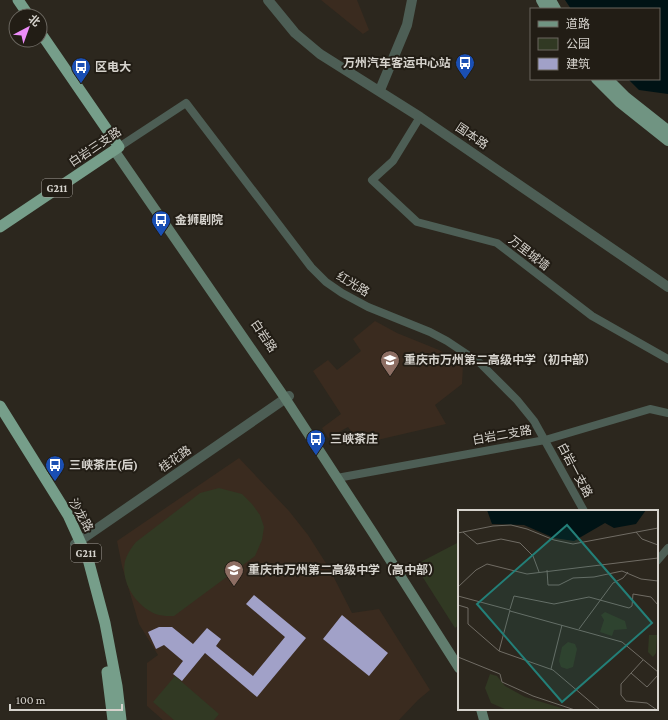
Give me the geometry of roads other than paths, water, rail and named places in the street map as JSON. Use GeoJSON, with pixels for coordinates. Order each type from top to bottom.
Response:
{"type":"FeatureCollection","features":[{"type":"Feature","properties":{"kind":"highway","name":"白岩路"},"geometry":{"type":"LineString","coordinates":[[48,44],[117,148]]}},
{"type":"Feature","properties":{"kind":"highway","name":"白岩三支路"},"geometry":{"type":"LineString","coordinates":[[0,227],[117,148]]}},
{"type":"Feature","properties":{"kind":"highway","name":"沙龙路"},"geometry":{"type":"LineString","coordinates":[[0,406],[68,516],[78,542],[104,654],[113,720]]}},
{"type":"Feature","properties":{"kind":"highway","name":"沙龙路"},"geometry":{"type":"LineString","coordinates":[[0,416],[88,558],[105,622],[121,720]]}},
{"type":"Feature","properties":{"kind":"main road"},"geometry":{"type":"LineString","coordinates":[[597,80],[619,102],[668,141]]}},
{"type":"Feature","properties":{"kind":"main road"},"geometry":{"type":"LineString","coordinates":[[609,80],[626,97],[668,130]]}},
{"type":"Feature","properties":{"kind":"main road","name":"白岩路"},"geometry":{"type":"LineString","coordinates":[[117,148],[287,397],[458,656]]}},
{"type":"Feature","properties":{"kind":"main road","name":"白岩路"},"geometry":{"type":"LineString","coordinates":[[340,477],[458,666]]}},
{"type":"Feature","properties":{"kind":"main road"},"geometry":{"type":"LineString","coordinates":[[481,710],[484,720]]}},
{"type":"Feature","properties":{"kind":"main road"},"geometry":{"type":"LineString","coordinates":[[486,710],[490,720]]}},
{"type":"Feature","properties":{"kind":"street","name":"国本路"},"geometry":{"type":"LineString","coordinates":[[268,0],[295,33],[320,54],[380,90],[668,287]]}},
{"type":"Feature","properties":{"kind":"street"},"geometry":{"type":"LineString","coordinates":[[380,90],[407,25],[412,0]]}},
{"type":"Feature","properties":{"kind":"street","name":"白岩三支路"},"geometry":{"type":"LineString","coordinates":[[117,148],[186,102]]}},
{"type":"Feature","properties":{"kind":"street","name":"红光路"},"geometry":{"type":"LineString","coordinates":[[186,102],[311,267],[326,282],[368,307],[416,326],[447,341],[480,363],[517,400],[534,421],[545,440]]}},
{"type":"Feature","properties":{"kind":"street","name":"万里城墙"},"geometry":{"type":"LineString","coordinates":[[420,117],[392,161],[372,180],[417,222],[497,243],[592,316],[668,359]]}},
{"type":"Feature","properties":{"kind":"street","name":"桂花路"},"geometry":{"type":"LineString","coordinates":[[78,542],[287,397]]}},
{"type":"Feature","properties":{"kind":"street","name":"白岩二支路"},"geometry":{"type":"LineString","coordinates":[[340,477],[545,440],[650,409],[668,413]]}},
{"type":"Feature","properties":{"kind":"street","name":"白岩一支路"},"geometry":{"type":"LineString","coordinates":[[545,440],[565,480],[583,510]]}},
{"type":"Feature","properties":{"kind":"street"},"geometry":{"type":"LineString","coordinates":[[658,560],[668,548]]}},
{"type":"Feature","properties":{"kind":"place","name":"万州汽车客运中心站"},"geometry":{"type":"Point","coordinates":[465,80]}},
{"type":"Feature","properties":{"kind":"place","name":"区电大"},"geometry":{"type":"Point","coordinates":[81,84]}},
{"type":"Feature","properties":{"kind":"place","name":"金狮剧院"},"geometry":{"type":"Point","coordinates":[161,237]}},
{"type":"Feature","properties":{"kind":"place","name":"重庆市万州第二高级中学（初中部）"},"geometry":{"type":"Point","coordinates":[390,377]}},
{"type":"Feature","properties":{"kind":"place","name":"三峡茶庄"},"geometry":{"type":"Point","coordinates":[316,456]}},
{"type":"Feature","properties":{"kind":"place","name":"三峡茶庄(后)"},"geometry":{"type":"Point","coordinates":[55,482]}},
{"type":"Feature","properties":{"kind":"place","name":"重庆市万州第二高级中学（高中部）"},"geometry":{"type":"Point","coordinates":[234,587]}}]}
